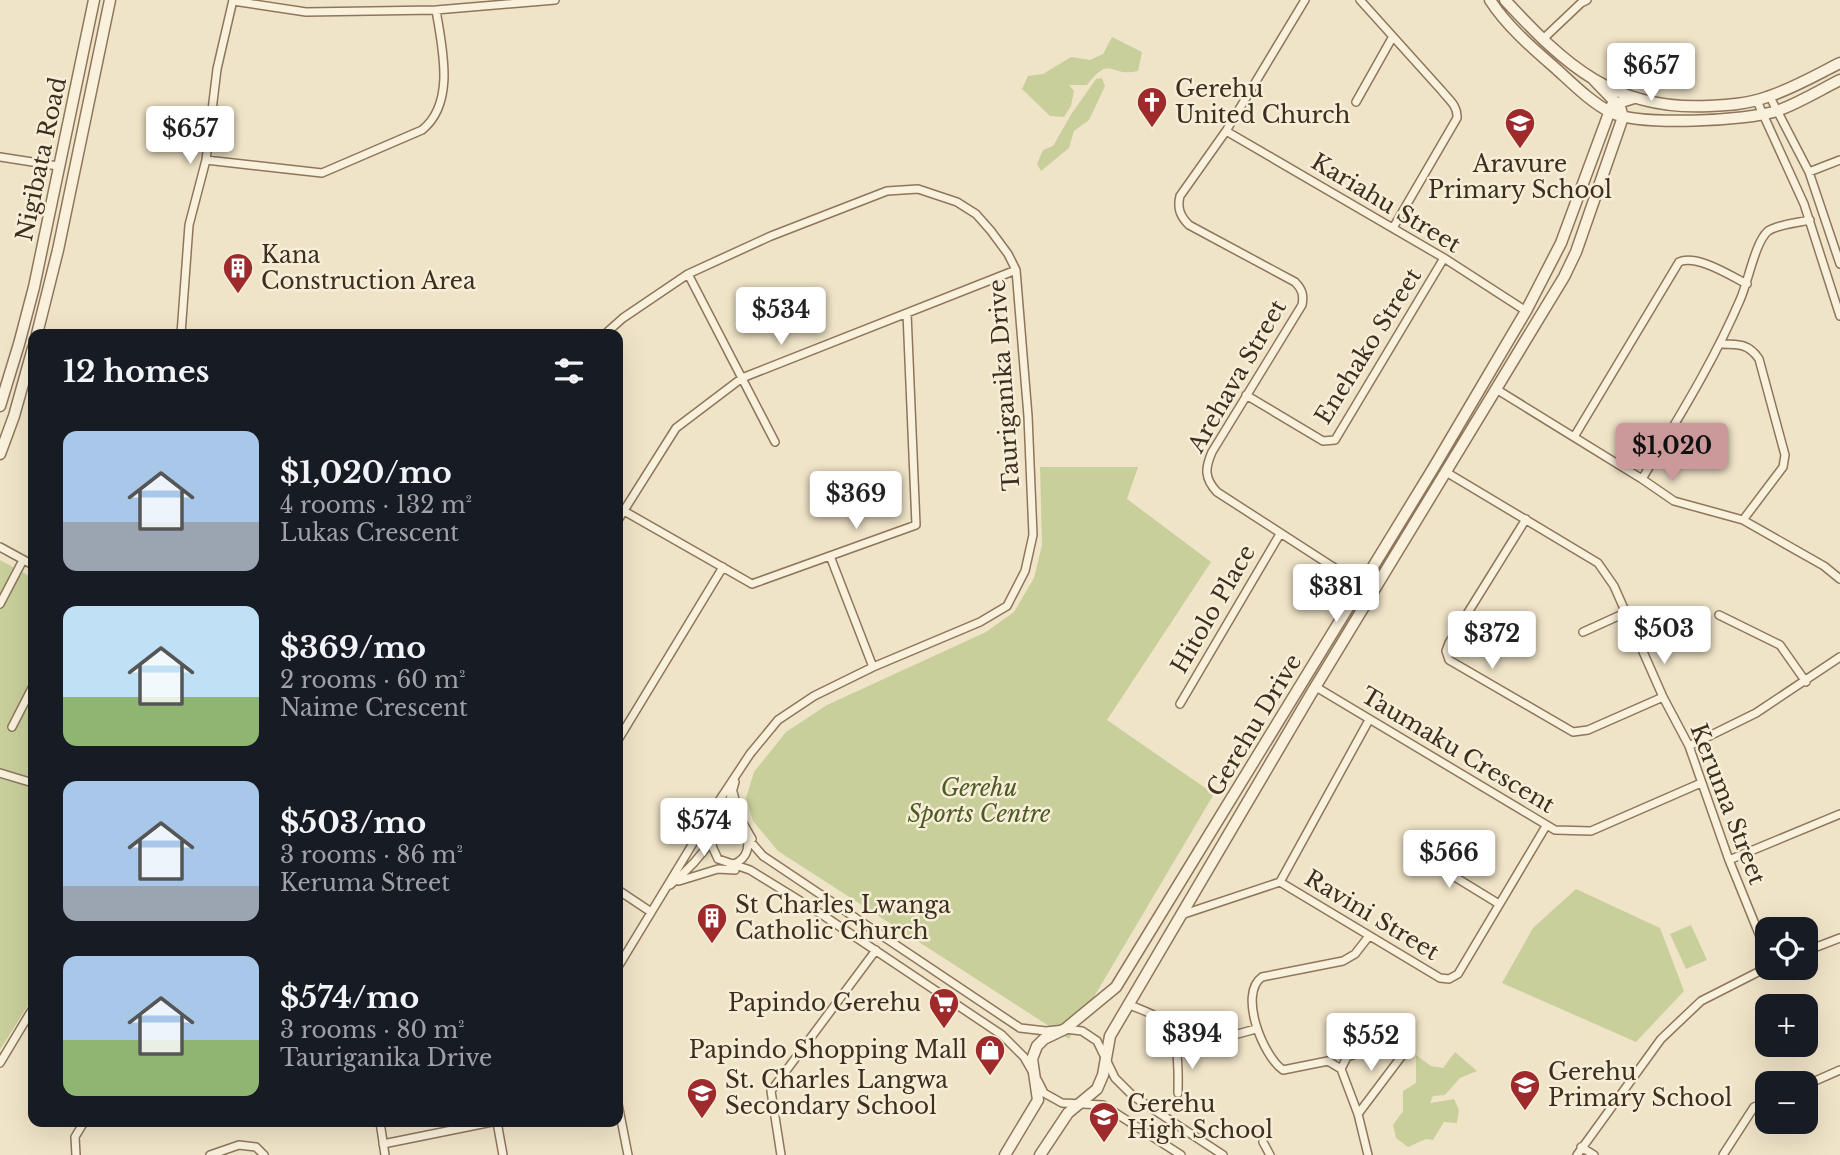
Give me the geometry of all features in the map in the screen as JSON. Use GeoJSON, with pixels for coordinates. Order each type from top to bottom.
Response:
{"type":"FeatureCollection","features":[{"type":"Feature","properties":{"kind":"street","name":"Nigibata Road"},"geometry":{"type":"LineString","coordinates":[[0,406],[34,287],[94,0]]}},
{"type":"Feature","properties":{"kind":"street","name":"Nigibata Road"},"geometry":{"type":"LineString","coordinates":[[38,329],[58,250],[110,0]]}},
{"type":"Feature","properties":{"kind":"street"},"geometry":{"type":"LineString","coordinates":[[181,329],[189,225],[206,160],[217,69],[233,1],[306,12],[436,10],[555,0]]}},
{"type":"Feature","properties":{"kind":"street","name":"Arehava Street"},"geometry":{"type":"LineString","coordinates":[[1305,0],[1226,131],[1180,196],[1179,212],[1189,225],[1295,282],[1303,293],[1302,305],[1212,452],[1205,472],[1210,485],[1280,534],[1361,584]]}},
{"type":"Feature","properties":{"kind":"street"},"geometry":{"type":"LineString","coordinates":[[1360,0],[1454,104],[1457,113],[1457,118],[1393,228]]}},
{"type":"Feature","properties":{"kind":"street"},"geometry":{"type":"LineString","coordinates":[[1490,0],[1532,48],[1609,111],[1623,117],[1697,121],[1762,114],[1778,110],[1840,80]]}},
{"type":"Feature","properties":{"kind":"street"},"geometry":{"type":"LineString","coordinates":[[1505,0],[1542,40],[1576,69],[1619,94],[1656,103],[1696,107],[1757,101],[1840,63]]}},
{"type":"Feature","properties":{"kind":"street"},"geometry":{"type":"LineString","coordinates":[[1542,40],[1587,0]]}},
{"type":"Feature","properties":{"kind":"street"},"geometry":{"type":"LineString","coordinates":[[206,160],[322,173],[422,130],[433,121],[441,98],[444,59],[436,10]]}},
{"type":"Feature","properties":{"kind":"street"},"geometry":{"type":"LineString","coordinates":[[1356,102],[1392,38]]}},
{"type":"Feature","properties":{"kind":"street"},"geometry":{"type":"LineString","coordinates":[[1594,80],[1617,103],[1623,117]]}},
{"type":"Feature","properties":{"kind":"street"},"geometry":{"type":"LineString","coordinates":[[1770,97],[1809,172],[1840,264]]}},
{"type":"Feature","properties":{"kind":"street","name":"Gerehu Drive"},"geometry":{"type":"LineString","coordinates":[[1005,1155],[1038,1100],[1032,1059],[1037,1046],[1044,1039],[1065,1029],[1116,987],[1434,467],[1525,311],[1561,243],[1612,105],[1634,98]]}},
{"type":"Feature","properties":{"kind":"street"},"geometry":{"type":"LineString","coordinates":[[1757,101],[1804,204],[1840,316]]}},
{"type":"Feature","properties":{"kind":"street","name":"Gerehu Drive"},"geometry":{"type":"LineString","coordinates":[[1040,1155],[1068,1113],[1097,1089],[1104,1075],[1110,1036],[1316,687],[1564,277],[1576,252],[1623,117]]}},
{"type":"Feature","properties":{"kind":"street","name":"Kariahu Street"},"geometry":{"type":"LineString","coordinates":[[1226,131],[1444,258],[1525,311]]}},
{"type":"Feature","properties":{"kind":"street"},"geometry":{"type":"LineString","coordinates":[[0,156],[58,166]]}},
{"type":"Feature","properties":{"kind":"street"},"geometry":{"type":"LineString","coordinates":[[1809,172],[1840,160]]}},
{"type":"Feature","properties":{"kind":"street","name":"Tauriganika Drive"},"geometry":{"type":"LineString","coordinates":[[611,329],[688,274],[771,236],[887,191],[918,189],[957,202],[976,214],[1008,254],[1016,270],[1028,416],[1033,535],[1024,571],[1007,606],[980,622],[873,667],[814,696],[778,720],[737,774],[623,959]]}},
{"type":"Feature","properties":{"kind":"street"},"geometry":{"type":"LineString","coordinates":[[1643,479],[1722,344],[1747,284],[1758,247],[1768,232],[1810,220]]}},
{"type":"Feature","properties":{"kind":"street","name":"Enehako Street"},"geometry":{"type":"LineString","coordinates":[[1246,395],[1323,440],[1335,440],[1444,258]]}},
{"type":"Feature","properties":{"kind":"street"},"geometry":{"type":"LineString","coordinates":[[1574,437],[1679,262],[1694,260],[1747,284]]}},
{"type":"Feature","properties":{"kind":"street"},"geometry":{"type":"LineString","coordinates":[[907,313],[916,524],[752,584],[624,511],[676,428],[742,377],[1016,270]]}},
{"type":"Feature","properties":{"kind":"street"},"geometry":{"type":"LineString","coordinates":[[688,274],[775,442]]}},
{"type":"Feature","properties":{"kind":"street"},"geometry":{"type":"LineString","coordinates":[[1722,344],[1742,344],[1749,347],[1759,359],[1785,455],[1783,467],[1743,520]]}},
{"type":"Feature","properties":{"kind":"street"},"geometry":{"type":"LineString","coordinates":[[0,454],[28,366]]}},
{"type":"Feature","properties":{"kind":"street"},"geometry":{"type":"LineString","coordinates":[[1496,389],[1643,479],[1674,501],[1743,520],[1824,566],[1840,579]]}},
{"type":"Feature","properties":{"kind":"street","name":"Keruma Street"},"geometry":{"type":"LineString","coordinates":[[1446,471],[1598,563],[1614,586],[1663,697],[1689,746],[1729,860],[1755,924]]}},
{"type":"Feature","properties":{"kind":"street"},"geometry":{"type":"LineString","coordinates":[[1526,519],[1449,643],[1446,651],[1449,660],[1573,732],[1588,730],[1663,697]]}},
{"type":"Feature","properties":{"kind":"street","name":"Hitolo Place"},"geometry":{"type":"LineString","coordinates":[[1180,704],[1280,534]]}},
{"type":"Feature","properties":{"kind":"street"},"geometry":{"type":"LineString","coordinates":[[0,547],[28,562]]}},
{"type":"Feature","properties":{"kind":"street"},"geometry":{"type":"LineString","coordinates":[[830,556],[873,667]]}},
{"type":"Feature","properties":{"kind":"street"},"geometry":{"type":"LineString","coordinates":[[0,604],[23,560]]}},
{"type":"Feature","properties":{"kind":"street"},"geometry":{"type":"LineString","coordinates":[[623,732],[723,567]]}},
{"type":"Feature","properties":{"kind":"street"},"geometry":{"type":"LineString","coordinates":[[1583,632],[1625,613]]}},
{"type":"Feature","properties":{"kind":"street"},"geometry":{"type":"LineString","coordinates":[[1719,615],[1780,645],[1806,682]]}},
{"type":"Feature","properties":{"kind":"street"},"geometry":{"type":"LineString","coordinates":[[1689,746],[1756,713],[1840,657]]}},
{"type":"Feature","properties":{"kind":"street","name":"Taumaku Crescent"},"geometry":{"type":"LineString","coordinates":[[1316,687],[1546,826],[1567,832],[1591,831],[1701,783]]}},
{"type":"Feature","properties":{"kind":"street"},"geometry":{"type":"LineString","coordinates":[[12,727],[28,695]]}},
{"type":"Feature","properties":{"kind":"street","name":"Ravini Street"},"geometry":{"type":"LineString","coordinates":[[1369,720],[1280,882],[1369,936],[1440,978],[1449,979],[1458,974],[1546,826]]}},
{"type":"Feature","properties":{"kind":"street"},"geometry":{"type":"LineString","coordinates":[[0,773],[28,781]]}},
{"type":"Feature","properties":{"kind":"street"},"geometry":{"type":"LineString","coordinates":[[737,774],[733,793],[740,818],[763,856],[1020,1028],[1082,1031],[1097,1041],[1115,1078],[1133,1096],[1223,1155]]}},
{"type":"Feature","properties":{"kind":"street","name":"Tauriganika Drive"},"geometry":{"type":"LineString","coordinates":[[667,887],[693,866],[714,836],[728,806],[737,774]]}},
{"type":"Feature","properties":{"kind":"street"},"geometry":{"type":"LineString","coordinates":[[1729,860],[1840,814]]}},
{"type":"Feature","properties":{"kind":"street"},"geometry":{"type":"LineString","coordinates":[[755,845],[743,833],[729,829],[714,836],[712,846],[718,859],[750,870],[1002,1035],[1024,1057],[1044,1093],[1062,1103],[1103,1105],[1181,1155]]}},
{"type":"Feature","properties":{"kind":"street"},"geometry":{"type":"LineString","coordinates":[[730,865],[738,863],[745,855],[749,847],[747,837]]}},
{"type":"Feature","properties":{"kind":"street"},"geometry":{"type":"LineString","coordinates":[[1414,852],[1499,904]]}},
{"type":"Feature","properties":{"kind":"street"},"geometry":{"type":"LineString","coordinates":[[667,887],[682,879],[718,869],[750,870]]}},
{"type":"Feature","properties":{"kind":"street"},"geometry":{"type":"LineString","coordinates":[[1184,914],[1280,882]]}},
{"type":"Feature","properties":{"kind":"street"},"geometry":{"type":"LineString","coordinates":[[623,893],[651,912]]}},
{"type":"Feature","properties":{"kind":"street"},"geometry":{"type":"LineString","coordinates":[[1368,1155],[1358,1114],[1341,1069],[1323,1061],[1283,1070],[1270,1059],[1256,1029],[1251,991],[1256,980],[1262,977],[1343,961],[1355,954],[1369,936]]}},
{"type":"Feature","properties":{"kind":"street"},"geometry":{"type":"LineString","coordinates":[[1818,946],[1840,938]]}},
{"type":"Feature","properties":{"kind":"street"},"geometry":{"type":"LineString","coordinates":[[781,1155],[771,1091],[876,950]]}},
{"type":"Feature","properties":{"kind":"street"},"geometry":{"type":"LineString","coordinates":[[1577,1155],[1661,1040],[1701,1001],[1755,974]]}},
{"type":"Feature","properties":{"kind":"street"},"geometry":{"type":"LineString","coordinates":[[1130,1005],[1160,1020],[1178,1050],[1178,1093]]}},
{"type":"Feature","properties":{"kind":"street"},"geometry":{"type":"LineString","coordinates":[[0,1063],[28,1016]]}},
{"type":"Feature","properties":{"kind":"street"},"geometry":{"type":"LineString","coordinates":[[1178,1050],[1256,1029]]}},
{"type":"Feature","properties":{"kind":"street"},"geometry":{"type":"LineString","coordinates":[[1341,1069],[1347,1057],[1396,1040],[1404,1042],[1407,1049],[1358,1114]]}},
{"type":"Feature","properties":{"kind":"street"},"geometry":{"type":"LineString","coordinates":[[1818,1079],[1840,1070]]}},
{"type":"Feature","properties":{"kind":"street"},"geometry":{"type":"LineString","coordinates":[[1723,1155],[1755,1107]]}},
{"type":"Feature","properties":{"kind":"street"},"geometry":{"type":"LineString","coordinates":[[76,1155],[75,1137],[81,1127]]}},
{"type":"Feature","properties":{"kind":"street"},"geometry":{"type":"LineString","coordinates":[[381,1127],[385,1155]]}},
{"type":"Feature","properties":{"kind":"street"},"geometry":{"type":"LineString","coordinates":[[383,1144],[469,1127]]}},
{"type":"Feature","properties":{"kind":"street"},"geometry":{"type":"LineString","coordinates":[[495,1127],[503,1155]]}},
{"type":"Feature","properties":{"kind":"street"},"geometry":{"type":"LineString","coordinates":[[623,1127],[628,1155]]}},
{"type":"Feature","properties":{"kind":"street"},"geometry":{"type":"LineString","coordinates":[[1263,1142],[1270,1155]]}},
{"type":"Feature","properties":{"kind":"street"},"geometry":{"type":"LineString","coordinates":[[210,1155],[239,1145],[256,1147],[264,1155]]}},
{"type":"Feature","properties":{"kind":"street"},"geometry":{"type":"LineString","coordinates":[[1581,1147],[1594,1155]]}},
{"type":"Feature","properties":{"kind":"green space"},"geometry":{"type":"Polygon","coordinates":[[[1112,37],[1142,52],[1138,71],[1121,72],[1106,68],[1095,75],[1087,85],[1069,85],[1074,91],[1071,106],[1064,117],[1050,116],[1022,89],[1028,76],[1043,74],[1071,57],[1090,60],[1103,54],[1112,37]]]}},
{"type":"Feature","properties":{"kind":"green space"},"geometry":{"type":"Polygon","coordinates":[[[1102,78],[1105,86],[1089,120],[1074,131],[1069,148],[1041,171],[1037,164],[1043,150],[1053,146],[1096,79],[1102,78]]]}},
{"type":"Feature","properties":{"kind":"green space","name":"Gerehu Sports Centre"},"geometry":{"type":"Polygon","coordinates":[[[1040,467],[1138,467],[1127,499],[1211,562],[1107,720],[1214,794],[1069,1039],[778,851],[753,821],[746,798],[754,772],[786,732],[827,705],[986,632],[1014,612],[1034,578],[1042,545],[1040,467]]]}},
{"type":"Feature","properties":{"kind":"green space"},"geometry":{"type":"Polygon","coordinates":[[[0,560],[28,575],[28,1005],[0,1050],[0,560]]]}},
{"type":"Feature","properties":{"kind":"green space"},"geometry":{"type":"Polygon","coordinates":[[[1576,889],[1660,928],[1684,991],[1636,1042],[1502,983],[1533,928],[1576,889]]]}},
{"type":"Feature","properties":{"kind":"green space"},"geometry":{"type":"Polygon","coordinates":[[[1691,925],[1707,960],[1686,969],[1670,934],[1691,925]]]}},
{"type":"Feature","properties":{"kind":"green space"},"geometry":{"type":"Polygon","coordinates":[[[1455,1052],[1477,1071],[1460,1078],[1445,1095],[1433,1096],[1430,1103],[1454,1099],[1459,1110],[1457,1123],[1444,1122],[1433,1140],[1426,1139],[1408,1147],[1396,1138],[1393,1125],[1403,1111],[1403,1091],[1416,1083],[1416,1055],[1431,1066],[1443,1068],[1455,1052]]]}},
{"type":"Feature","properties":{"kind":"place","name":"Gerehu United Church"},"geometry":{"type":"Point","coordinates":[1152,129]}},
{"type":"Feature","properties":{"kind":"place","name":"Aravure Primary School"},"geometry":{"type":"Point","coordinates":[1520,150]}},
{"type":"Feature","properties":{"kind":"place","name":"Kana Construction Area"},"geometry":{"type":"Point","coordinates":[238,295]}},
{"type":"Feature","properties":{"kind":"place","name":"St Charles Lwanga Catholic Church"},"geometry":{"type":"Point","coordinates":[712,945]}},
{"type":"Feature","properties":{"kind":"place","name":"Papindo Gerehu"},"geometry":{"type":"Point","coordinates":[944,1030]}},
{"type":"Feature","properties":{"kind":"place","name":"Papindo Shopping Mall"},"geometry":{"type":"Point","coordinates":[990,1077]}},
{"type":"Feature","properties":{"kind":"place","name":"Gerehu Primary School"},"geometry":{"type":"Point","coordinates":[1525,1112]}},
{"type":"Feature","properties":{"kind":"place","name":"St. Charles Langwa Secondary School"},"geometry":{"type":"Point","coordinates":[702,1120]}},
{"type":"Feature","properties":{"kind":"place","name":"Gerehu High School"},"geometry":{"type":"Point","coordinates":[1104,1144]}}]}
